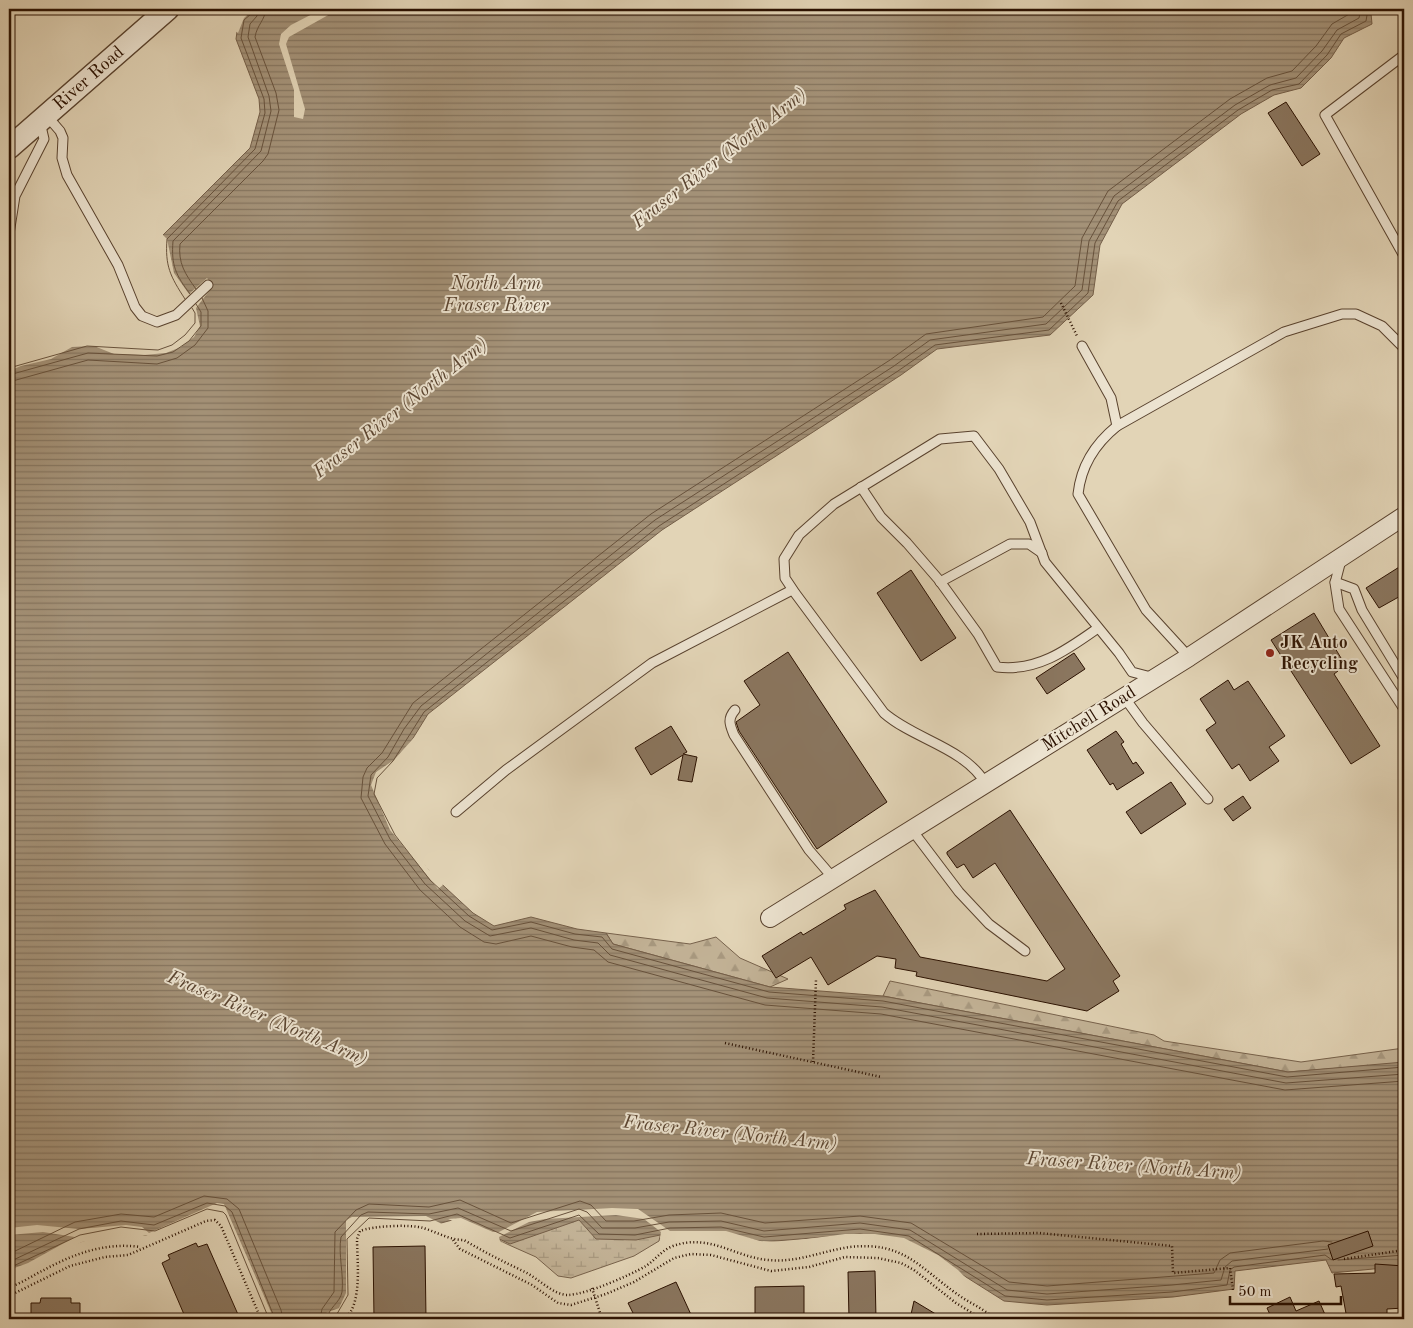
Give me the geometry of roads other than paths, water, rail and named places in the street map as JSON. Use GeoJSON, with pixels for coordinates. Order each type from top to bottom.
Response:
{"type":"FeatureCollection","features":[{"type":"Feature","properties":{"kind":"street","name":"River Road"},"geometry":{"type":"LineString","coordinates":[[9,148],[168,9]]}},
{"type":"Feature","properties":{"kind":"street","name":"Mitchell Road"},"geometry":{"type":"LineString","coordinates":[[770,918],[1156,678],[1404,518]]}},
{"type":"Feature","properties":{"kind":"lane"},"geometry":{"type":"LineString","coordinates":[[1404,54],[1325,115],[1404,256]]}},
{"type":"Feature","properties":{"kind":"lane"},"geometry":{"type":"LineString","coordinates":[[9,234],[15,196],[44,139],[43,119]]}},
{"type":"Feature","properties":{"kind":"lane"},"geometry":{"type":"LineString","coordinates":[[43,119],[63,138],[62,158],[68,174],[118,265],[135,307],[142,316],[157,322],[171,318],[208,286]]}},
{"type":"Feature","properties":{"kind":"lane"},"geometry":{"type":"LineString","coordinates":[[1189,657],[1146,610],[1078,494],[1085,467],[1100,440],[1117,426],[1284,332],[1342,314],[1356,314],[1382,326],[1404,348]]}},
{"type":"Feature","properties":{"kind":"lane"},"geometry":{"type":"LineString","coordinates":[[1082,346],[1111,398],[1117,426]]}},
{"type":"Feature","properties":{"kind":"lane"},"geometry":{"type":"LineString","coordinates":[[986,784],[968,763],[896,724],[884,713],[792,590],[784,570],[784,559],[788,549],[812,522],[834,504],[861,487],[940,439],[974,436],[998,469],[1030,522],[1045,562],[1132,672],[1156,678]]}},
{"type":"Feature","properties":{"kind":"lane"},"geometry":{"type":"LineString","coordinates":[[861,487],[881,517],[907,543],[940,582],[978,634],[997,666],[1013,669],[1039,664],[1063,653],[1098,628]]}},
{"type":"Feature","properties":{"kind":"lane"},"geometry":{"type":"LineString","coordinates":[[940,582],[1010,544],[1030,544],[1042,553]]}},
{"type":"Feature","properties":{"kind":"lane"},"geometry":{"type":"LineString","coordinates":[[1344,556],[1338,565],[1335,582],[1339,609],[1404,709]]}},
{"type":"Feature","properties":{"kind":"lane"},"geometry":{"type":"LineString","coordinates":[[1335,582],[1354,589],[1362,610],[1404,679]]}},
{"type":"Feature","properties":{"kind":"lane"},"geometry":{"type":"LineString","coordinates":[[456,812],[506,770],[652,664],[792,590]]}},
{"type":"Feature","properties":{"kind":"lane"},"geometry":{"type":"LineString","coordinates":[[1124,697],[1143,723],[1208,799]]}},
{"type":"Feature","properties":{"kind":"lane"},"geometry":{"type":"LineString","coordinates":[[735,710],[730,716],[729,723],[734,735],[809,850],[834,879]]}},
{"type":"Feature","properties":{"kind":"lane"},"geometry":{"type":"LineString","coordinates":[[912,830],[959,892],[989,924],[1024,951]]}},
{"type":"Feature","properties":{"kind":"water","name":"North Arm Fraser River"},"geometry":{"type":"Polygon","coordinates":[[[249,9],[1374,9],[1371,13],[1372,24],[1344,38],[1331,58],[1301,88],[1274,95],[1241,114],[1122,204],[1100,245],[1093,295],[1050,335],[937,349],[901,375],[662,530],[428,714],[397,764],[381,781],[379,792],[399,833],[433,876],[473,913],[494,926],[531,917],[577,929],[606,933],[613,944],[770,987],[883,996],[1288,1072],[1404,1062],[1404,1266],[1332,1273],[1326,1260],[1235,1271],[1234,1289],[1173,1297],[1047,1305],[1004,1301],[909,1241],[860,1234],[763,1242],[721,1232],[670,1233],[636,1240],[596,1239],[579,1220],[510,1244],[456,1219],[430,1226],[369,1223],[352,1240],[353,1296],[333,1319],[265,1319],[222,1217],[213,1216],[196,1219],[157,1236],[135,1233],[105,1235],[63,1248],[9,1273],[9,364],[80,343],[157,345],[169,341],[191,321],[190,314],[167,281],[162,236],[250,148],[260,112],[259,99],[236,39],[239,17],[249,9]]]}},
{"type":"Feature","properties":{"kind":"place","name":"JK Auto Recycling"},"geometry":{"type":"Point","coordinates":[1270,653]}},
{"type":"Feature","properties":{"kind":"water label","name":"Fraser River (North Arm)"},"geometry":{"type":"Point","coordinates":[720,159]}},
{"type":"Feature","properties":{"kind":"water label","name":"Fraser River (North Arm)"},"geometry":{"type":"Point","coordinates":[401,409]}},
{"type":"Feature","properties":{"kind":"water label","name":"Fraser River (North Arm)"},"geometry":{"type":"Point","coordinates":[267,1019]}},
{"type":"Feature","properties":{"kind":"water label","name":"Fraser River (North Arm)"},"geometry":{"type":"Point","coordinates":[730,1134]}},
{"type":"Feature","properties":{"kind":"water label","name":"Fraser River (North Arm)"},"geometry":{"type":"Point","coordinates":[1134,1167]}}]}
